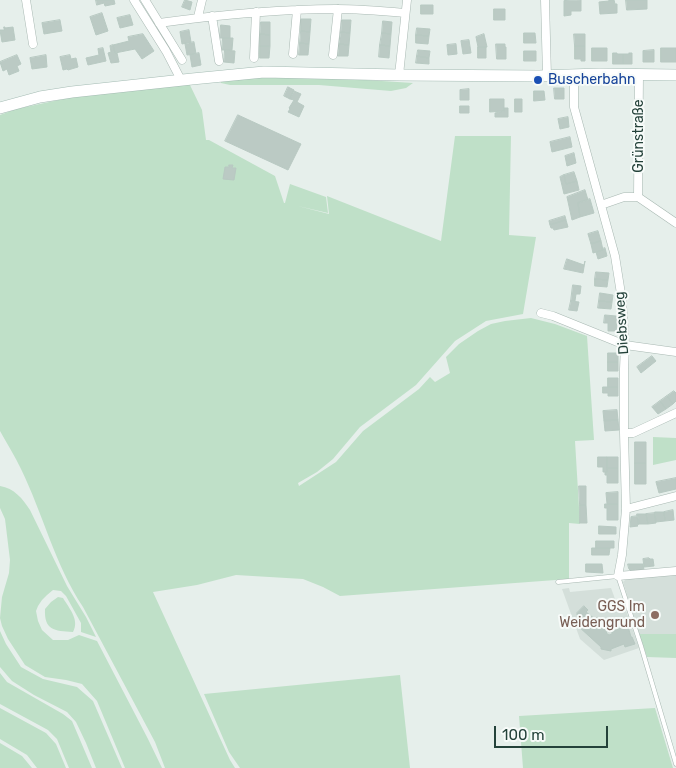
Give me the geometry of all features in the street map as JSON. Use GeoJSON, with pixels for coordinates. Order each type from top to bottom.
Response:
{"type":"FeatureCollection","features":[{"type":"Feature","properties":{"kind":"main road"},"geometry":{"type":"LineString","coordinates":[[0,108],[40,97],[72,92],[264,72],[399,75],[676,75]]}},
{"type":"Feature","properties":{"kind":"street"},"geometry":{"type":"LineString","coordinates":[[26,0],[33,44]]}},
{"type":"Feature","properties":{"kind":"street"},"geometry":{"type":"LineString","coordinates":[[134,0],[166,51],[181,80]]}},
{"type":"Feature","properties":{"kind":"street"},"geometry":{"type":"LineString","coordinates":[[145,0],[182,60]]}},
{"type":"Feature","properties":{"kind":"street"},"geometry":{"type":"LineString","coordinates":[[198,17],[202,0]]}},
{"type":"Feature","properties":{"kind":"street"},"geometry":{"type":"LineString","coordinates":[[293,54],[300,9],[306,0]]}},
{"type":"Feature","properties":{"kind":"street"},"geometry":{"type":"LineString","coordinates":[[399,75],[407,0]]}},
{"type":"Feature","properties":{"kind":"street"},"geometry":{"type":"LineString","coordinates":[[545,0],[546,76]]}},
{"type":"Feature","properties":{"kind":"street"},"geometry":{"type":"LineString","coordinates":[[159,23],[198,17],[300,9],[338,8],[405,13]]}},
{"type":"Feature","properties":{"kind":"street"},"geometry":{"type":"LineString","coordinates":[[333,55],[338,8]]}},
{"type":"Feature","properties":{"kind":"street"},"geometry":{"type":"LineString","coordinates":[[254,58],[256,12]]}},
{"type":"Feature","properties":{"kind":"street"},"geometry":{"type":"LineString","coordinates":[[212,16],[219,61]]}},
{"type":"Feature","properties":{"kind":"street","name":"Diebsweg"},"geometry":{"type":"LineString","coordinates":[[574,75],[574,107],[614,256],[622,300],[625,344],[624,433],[626,509],[618,576]]}},
{"type":"Feature","properties":{"kind":"street","name":"Grünstraße"},"geometry":{"type":"LineString","coordinates":[[638,197],[639,75]]}},
{"type":"Feature","properties":{"kind":"street"},"geometry":{"type":"LineString","coordinates":[[601,204],[624,197],[638,197],[676,223]]}},
{"type":"Feature","properties":{"kind":"street"},"geometry":{"type":"LineString","coordinates":[[541,313],[625,344],[676,352]]}},
{"type":"Feature","properties":{"kind":"street"},"geometry":{"type":"LineString","coordinates":[[624,433],[633,433],[676,413]]}},
{"type":"Feature","properties":{"kind":"street"},"geometry":{"type":"LineString","coordinates":[[626,509],[676,496]]}},
{"type":"Feature","properties":{"kind":"street"},"geometry":{"type":"LineString","coordinates":[[618,576],[676,571]]}},
{"type":"Feature","properties":{"kind":"lane"},"geometry":{"type":"LineString","coordinates":[[558,582],[618,576],[676,764]]}},
{"type":"Feature","properties":{"kind":"shaded area","name":"GGS Im Weidengrund"},"geometry":{"type":"Polygon","coordinates":[[[676,573],[676,634],[639,634],[623,582],[627,578],[676,573]]]}},
{"type":"Feature","properties":{"kind":"shaded area"},"geometry":{"type":"Polygon","coordinates":[[[569,588],[570,592],[611,588],[618,607],[624,605],[639,648],[604,660],[580,639],[562,589],[569,588]]]}},
{"type":"Feature","properties":{"kind":"green space"},"geometry":{"type":"Polygon","coordinates":[[[251,77],[320,77],[413,83],[406,88],[391,91],[319,85],[230,85],[221,83],[220,80],[251,77]]]}},
{"type":"Feature","properties":{"kind":"green space"},"geometry":{"type":"Polygon","coordinates":[[[189,83],[202,110],[206,140],[275,176],[284,203],[290,184],[326,197],[328,213],[298,206],[329,214],[327,196],[441,241],[455,136],[511,136],[509,235],[536,237],[523,314],[486,321],[455,341],[416,385],[360,427],[333,459],[317,472],[298,483],[299,486],[336,462],[363,431],[419,389],[430,377],[435,382],[450,373],[446,357],[459,344],[491,324],[505,321],[531,318],[555,324],[587,336],[594,440],[575,441],[580,524],[569,523],[569,579],[340,596],[303,579],[236,575],[197,585],[153,592],[235,768],[165,768],[155,742],[73,591],[57,557],[29,486],[0,431],[0,115],[16,109],[73,97],[189,83]]]}},
{"type":"Feature","properties":{"kind":"green space"},"geometry":{"type":"Polygon","coordinates":[[[653,437],[676,438],[676,460],[653,465],[653,437]]]}},
{"type":"Feature","properties":{"kind":"green space"},"geometry":{"type":"Polygon","coordinates":[[[0,486],[10,489],[18,495],[30,510],[67,586],[96,637],[81,632],[81,623],[66,596],[61,591],[53,590],[38,606],[36,611],[42,630],[53,640],[68,640],[79,635],[97,641],[162,768],[125,768],[97,701],[82,684],[45,677],[25,665],[8,639],[0,618],[2,597],[9,573],[10,560],[5,519],[0,508],[0,486]]]}},
{"type":"Feature","properties":{"kind":"green space"},"geometry":{"type":"Polygon","coordinates":[[[58,597],[63,598],[73,614],[75,628],[73,632],[56,630],[48,625],[46,621],[45,609],[58,597]]]}},
{"type":"Feature","properties":{"kind":"green space"},"geometry":{"type":"Polygon","coordinates":[[[0,631],[21,667],[43,679],[77,687],[93,701],[122,768],[96,768],[76,722],[67,712],[12,681],[0,667],[0,631]]]}},
{"type":"Feature","properties":{"kind":"green space"},"geometry":{"type":"Polygon","coordinates":[[[639,634],[676,634],[676,658],[647,657],[639,634]]]}},
{"type":"Feature","properties":{"kind":"green space"},"geometry":{"type":"Polygon","coordinates":[[[0,673],[7,682],[72,721],[92,768],[69,768],[57,739],[48,730],[0,704],[0,673]]]}},
{"type":"Feature","properties":{"kind":"green space"},"geometry":{"type":"Polygon","coordinates":[[[400,675],[410,768],[240,768],[229,752],[204,694],[400,675]]]}},
{"type":"Feature","properties":{"kind":"green space"},"geometry":{"type":"Polygon","coordinates":[[[0,708],[46,733],[56,744],[66,768],[37,768],[27,755],[0,739],[0,708]]]}},
{"type":"Feature","properties":{"kind":"green space"},"geometry":{"type":"Polygon","coordinates":[[[655,708],[673,768],[523,768],[519,716],[655,708]]]}},
{"type":"Feature","properties":{"kind":"green space"},"geometry":{"type":"Polygon","coordinates":[[[0,743],[22,756],[32,768],[0,768],[0,743]]]}},
{"type":"Feature","properties":{"kind":"building"},"geometry":{"type":"Polygon","coordinates":[[[96,0],[114,0],[115,4],[105,6],[104,3],[97,5],[96,0]]]}},
{"type":"Feature","properties":{"kind":"building"},"geometry":{"type":"Polygon","coordinates":[[[185,0],[192,2],[190,10],[182,7],[185,0]]]}},
{"type":"Feature","properties":{"kind":"building"},"geometry":{"type":"Polygon","coordinates":[[[581,0],[581,11],[571,11],[571,15],[564,16],[564,1],[581,0]]]}},
{"type":"Feature","properties":{"kind":"building"},"geometry":{"type":"Polygon","coordinates":[[[614,0],[615,4],[617,4],[617,13],[600,14],[599,2],[614,0]]]}},
{"type":"Feature","properties":{"kind":"building"},"geometry":{"type":"Polygon","coordinates":[[[626,0],[647,0],[647,9],[627,10],[626,0]]]}},
{"type":"Feature","properties":{"kind":"building"},"geometry":{"type":"Polygon","coordinates":[[[421,5],[433,5],[433,14],[421,14],[421,5]]]}},
{"type":"Feature","properties":{"kind":"building"},"geometry":{"type":"Polygon","coordinates":[[[494,9],[505,9],[505,20],[494,20],[494,9]]]}},
{"type":"Feature","properties":{"kind":"building"},"geometry":{"type":"Polygon","coordinates":[[[102,13],[108,31],[96,35],[90,17],[102,13]]]}},
{"type":"Feature","properties":{"kind":"building"},"geometry":{"type":"Polygon","coordinates":[[[130,15],[133,25],[120,28],[117,18],[130,15]]]}},
{"type":"Feature","properties":{"kind":"building"},"geometry":{"type":"Polygon","coordinates":[[[301,19],[311,19],[310,32],[301,31],[301,19]]]}},
{"type":"Feature","properties":{"kind":"building"},"geometry":{"type":"Polygon","coordinates":[[[60,20],[62,31],[44,34],[42,23],[60,20]]]}},
{"type":"Feature","properties":{"kind":"building"},"geometry":{"type":"Polygon","coordinates":[[[342,20],[351,20],[350,33],[341,32],[342,20]]]}},
{"type":"Feature","properties":{"kind":"building"},"geometry":{"type":"Polygon","coordinates":[[[383,21],[392,22],[391,34],[382,33],[383,21]]]}},
{"type":"Feature","properties":{"kind":"building"},"geometry":{"type":"Polygon","coordinates":[[[261,22],[270,22],[270,35],[260,34],[261,22]]]}},
{"type":"Feature","properties":{"kind":"building"},"geometry":{"type":"Polygon","coordinates":[[[221,25],[230,26],[230,38],[220,38],[221,25]]]}},
{"type":"Feature","properties":{"kind":"building"},"geometry":{"type":"Polygon","coordinates":[[[4,27],[13,27],[15,40],[2,42],[0,30],[4,30],[4,27]]]}},
{"type":"Feature","properties":{"kind":"building"},"geometry":{"type":"Polygon","coordinates":[[[417,28],[430,29],[429,36],[416,35],[417,28]]]}},
{"type":"Feature","properties":{"kind":"building"},"geometry":{"type":"Polygon","coordinates":[[[189,30],[191,42],[182,44],[180,32],[189,30]]]}},
{"type":"Feature","properties":{"kind":"building"},"geometry":{"type":"Polygon","coordinates":[[[301,31],[310,32],[309,44],[300,43],[301,31]]]}},
{"type":"Feature","properties":{"kind":"building"},"geometry":{"type":"Polygon","coordinates":[[[341,32],[350,33],[349,45],[339,44],[341,32]]]}},
{"type":"Feature","properties":{"kind":"building"},"geometry":{"type":"Polygon","coordinates":[[[382,33],[391,34],[390,46],[380,45],[382,33]]]}},
{"type":"Feature","properties":{"kind":"building"},"geometry":{"type":"Polygon","coordinates":[[[524,33],[535,33],[536,43],[524,43],[524,33]]]}},
{"type":"Feature","properties":{"kind":"building"},"geometry":{"type":"Polygon","coordinates":[[[143,34],[154,51],[142,59],[135,49],[115,53],[113,45],[129,41],[128,37],[143,34]]]}},
{"type":"Feature","properties":{"kind":"building"},"geometry":{"type":"Polygon","coordinates":[[[260,34],[270,35],[270,46],[260,46],[260,34]]]}},
{"type":"Feature","properties":{"kind":"building"},"geometry":{"type":"Polygon","coordinates":[[[484,34],[487,47],[478,47],[476,37],[484,34]]]}},
{"type":"Feature","properties":{"kind":"building"},"geometry":{"type":"Polygon","coordinates":[[[574,34],[585,34],[585,46],[575,46],[574,34]]]}},
{"type":"Feature","properties":{"kind":"building"},"geometry":{"type":"Polygon","coordinates":[[[416,35],[429,36],[428,44],[416,43],[416,35]]]}},
{"type":"Feature","properties":{"kind":"building"},"geometry":{"type":"Polygon","coordinates":[[[223,38],[233,38],[232,50],[222,50],[223,38]]]}},
{"type":"Feature","properties":{"kind":"building"},"geometry":{"type":"Polygon","coordinates":[[[469,40],[471,53],[463,54],[461,41],[469,40]]]}},
{"type":"Feature","properties":{"kind":"building"},"geometry":{"type":"Polygon","coordinates":[[[194,42],[196,54],[187,55],[185,44],[194,42]]]}},
{"type":"Feature","properties":{"kind":"building"},"geometry":{"type":"Polygon","coordinates":[[[300,43],[309,44],[308,55],[299,55],[300,43]]]}},
{"type":"Feature","properties":{"kind":"building"},"geometry":{"type":"Polygon","coordinates":[[[339,44],[349,45],[348,56],[338,56],[339,44]]]}},
{"type":"Feature","properties":{"kind":"building"},"geometry":{"type":"Polygon","coordinates":[[[456,44],[457,54],[448,55],[447,45],[456,44]]]}},
{"type":"Feature","properties":{"kind":"building"},"geometry":{"type":"Polygon","coordinates":[[[496,44],[505,44],[506,59],[497,59],[496,44]]]}},
{"type":"Feature","properties":{"kind":"building"},"geometry":{"type":"Polygon","coordinates":[[[113,45],[119,62],[111,63],[108,53],[111,52],[110,46],[113,45]]]}},
{"type":"Feature","properties":{"kind":"building"},"geometry":{"type":"Polygon","coordinates":[[[380,45],[390,46],[389,58],[379,57],[380,45]]]}},
{"type":"Feature","properties":{"kind":"building"},"geometry":{"type":"Polygon","coordinates":[[[260,46],[270,46],[269,58],[260,58],[260,46]]]}},
{"type":"Feature","properties":{"kind":"building"},"geometry":{"type":"Polygon","coordinates":[[[575,46],[585,46],[585,61],[575,59],[575,46]]]}},
{"type":"Feature","properties":{"kind":"building"},"geometry":{"type":"Polygon","coordinates":[[[478,47],[486,47],[486,58],[478,58],[478,47]]]}},
{"type":"Feature","properties":{"kind":"building"},"geometry":{"type":"Polygon","coordinates":[[[103,48],[106,61],[88,65],[86,58],[99,55],[98,49],[103,48]]]}},
{"type":"Feature","properties":{"kind":"building"},"geometry":{"type":"Polygon","coordinates":[[[592,48],[607,48],[607,61],[592,61],[592,48]]]}},
{"type":"Feature","properties":{"kind":"building"},"geometry":{"type":"Polygon","coordinates":[[[661,48],[676,48],[676,62],[661,62],[661,48]]]}},
{"type":"Feature","properties":{"kind":"building"},"geometry":{"type":"Polygon","coordinates":[[[225,50],[235,51],[234,63],[224,62],[225,50]]]}},
{"type":"Feature","properties":{"kind":"building"},"geometry":{"type":"Polygon","coordinates":[[[418,50],[430,51],[429,58],[417,56],[418,50]]]}},
{"type":"Feature","properties":{"kind":"building"},"geometry":{"type":"Polygon","coordinates":[[[654,50],[654,62],[643,62],[643,51],[654,50]]]}},
{"type":"Feature","properties":{"kind":"building"},"geometry":{"type":"Polygon","coordinates":[[[524,51],[536,51],[536,61],[524,61],[524,51]]]}},
{"type":"Feature","properties":{"kind":"building"},"geometry":{"type":"Polygon","coordinates":[[[199,53],[201,65],[192,67],[190,55],[199,53]]]}},
{"type":"Feature","properties":{"kind":"building"},"geometry":{"type":"Polygon","coordinates":[[[613,53],[623,54],[623,64],[613,64],[613,53]]]}},
{"type":"Feature","properties":{"kind":"building"},"geometry":{"type":"Polygon","coordinates":[[[632,53],[632,64],[623,64],[623,54],[632,53]]]}},
{"type":"Feature","properties":{"kind":"building"},"geometry":{"type":"Polygon","coordinates":[[[17,55],[21,64],[17,66],[19,71],[9,75],[7,69],[3,71],[0,62],[17,55]]]}},
{"type":"Feature","properties":{"kind":"building"},"geometry":{"type":"Polygon","coordinates":[[[46,55],[47,67],[32,69],[30,58],[46,55]]]}},
{"type":"Feature","properties":{"kind":"building"},"geometry":{"type":"Polygon","coordinates":[[[70,55],[71,59],[76,58],[78,67],[63,70],[60,57],[70,55]]]}},
{"type":"Feature","properties":{"kind":"building"},"geometry":{"type":"Polygon","coordinates":[[[417,56],[429,58],[429,64],[416,63],[417,56]]]}},
{"type":"Feature","properties":{"kind":"building"},"geometry":{"type":"Polygon","coordinates":[[[288,87],[294,90],[290,99],[284,96],[288,87]]]}},
{"type":"Feature","properties":{"kind":"building"},"geometry":{"type":"Polygon","coordinates":[[[554,88],[564,88],[564,99],[555,99],[554,88]]]}},
{"type":"Feature","properties":{"kind":"building"},"geometry":{"type":"Polygon","coordinates":[[[469,89],[469,100],[460,100],[460,90],[469,89]]]}},
{"type":"Feature","properties":{"kind":"building"},"geometry":{"type":"Polygon","coordinates":[[[294,91],[301,94],[297,102],[304,106],[299,117],[288,112],[294,100],[290,99],[294,91]]]}},
{"type":"Feature","properties":{"kind":"building"},"geometry":{"type":"Polygon","coordinates":[[[534,91],[544,91],[545,100],[534,101],[534,91]]]}},
{"type":"Feature","properties":{"kind":"building"},"geometry":{"type":"Polygon","coordinates":[[[490,99],[504,99],[504,111],[490,112],[490,99]]]}},
{"type":"Feature","properties":{"kind":"building"},"geometry":{"type":"Polygon","coordinates":[[[515,99],[522,99],[522,112],[515,112],[515,99]]]}},
{"type":"Feature","properties":{"kind":"building"},"geometry":{"type":"Polygon","coordinates":[[[460,106],[469,106],[469,113],[460,113],[460,106]]]}},
{"type":"Feature","properties":{"kind":"building"},"geometry":{"type":"Polygon","coordinates":[[[504,108],[508,108],[508,117],[495,117],[495,113],[504,111],[504,108]]]}},
{"type":"Feature","properties":{"kind":"building"},"geometry":{"type":"Polygon","coordinates":[[[238,115],[301,144],[288,170],[225,141],[238,115]]]}},
{"type":"Feature","properties":{"kind":"building"},"geometry":{"type":"Polygon","coordinates":[[[568,117],[569,127],[560,129],[558,119],[568,117]]]}},
{"type":"Feature","properties":{"kind":"building"},"geometry":{"type":"Polygon","coordinates":[[[570,137],[572,147],[552,152],[550,142],[570,137]]]}},
{"type":"Feature","properties":{"kind":"building"},"geometry":{"type":"Polygon","coordinates":[[[574,153],[576,163],[567,166],[565,156],[574,153]]]}},
{"type":"Feature","properties":{"kind":"building"},"geometry":{"type":"Polygon","coordinates":[[[229,165],[233,165],[232,168],[236,168],[234,180],[223,179],[225,167],[229,167],[229,165]]]}},
{"type":"Feature","properties":{"kind":"building"},"geometry":{"type":"Polygon","coordinates":[[[574,172],[577,181],[566,184],[564,175],[574,172]]]}},
{"type":"Feature","properties":{"kind":"building"},"geometry":{"type":"Polygon","coordinates":[[[564,175],[566,184],[577,181],[579,190],[564,194],[560,177],[564,175]]]}},
{"type":"Feature","properties":{"kind":"building"},"geometry":{"type":"Polygon","coordinates":[[[585,190],[588,200],[578,203],[580,217],[572,220],[567,197],[585,190]]]}},
{"type":"Feature","properties":{"kind":"building"},"geometry":{"type":"Polygon","coordinates":[[[590,199],[594,213],[580,217],[578,203],[590,199]]]}},
{"type":"Feature","properties":{"kind":"building"},"geometry":{"type":"Polygon","coordinates":[[[565,216],[566,220],[550,225],[549,221],[565,216]]]}},
{"type":"Feature","properties":{"kind":"building"},"geometry":{"type":"Polygon","coordinates":[[[566,220],[568,227],[554,230],[551,228],[550,225],[566,220]]]}},
{"type":"Feature","properties":{"kind":"building"},"geometry":{"type":"Polygon","coordinates":[[[598,231],[601,241],[591,244],[588,234],[598,231]]]}},
{"type":"Feature","properties":{"kind":"building"},"geometry":{"type":"Polygon","coordinates":[[[601,241],[603,250],[593,253],[591,244],[601,241]]]}},
{"type":"Feature","properties":{"kind":"building"},"geometry":{"type":"Polygon","coordinates":[[[605,248],[607,256],[598,259],[596,252],[605,248]]]}},
{"type":"Feature","properties":{"kind":"building"},"geometry":{"type":"Polygon","coordinates":[[[567,259],[584,265],[585,261],[583,273],[564,269],[567,259]]]}},
{"type":"Feature","properties":{"kind":"building"},"geometry":{"type":"Polygon","coordinates":[[[596,272],[609,273],[608,280],[595,279],[596,272]]]}},
{"type":"Feature","properties":{"kind":"building"},"geometry":{"type":"Polygon","coordinates":[[[595,279],[608,280],[607,287],[595,286],[595,279]]]}},
{"type":"Feature","properties":{"kind":"building"},"geometry":{"type":"Polygon","coordinates":[[[573,285],[581,286],[580,294],[576,294],[575,301],[571,301],[573,285]]]}},
{"type":"Feature","properties":{"kind":"building"},"geometry":{"type":"Polygon","coordinates":[[[600,293],[613,295],[612,302],[599,301],[600,293]]]}},
{"type":"Feature","properties":{"kind":"building"},"geometry":{"type":"Polygon","coordinates":[[[571,301],[579,302],[577,311],[569,310],[571,301]]]}},
{"type":"Feature","properties":{"kind":"building"},"geometry":{"type":"Polygon","coordinates":[[[599,301],[612,302],[611,309],[598,308],[599,301]]]}},
{"type":"Feature","properties":{"kind":"building"},"geometry":{"type":"Polygon","coordinates":[[[605,315],[616,316],[617,331],[608,331],[608,323],[604,323],[605,315]]]}},
{"type":"Feature","properties":{"kind":"building"},"geometry":{"type":"Polygon","coordinates":[[[608,353],[618,353],[618,362],[608,362],[608,353]]]}},
{"type":"Feature","properties":{"kind":"building"},"geometry":{"type":"Polygon","coordinates":[[[652,356],[656,361],[641,373],[637,367],[652,356]]]}},
{"type":"Feature","properties":{"kind":"building"},"geometry":{"type":"Polygon","coordinates":[[[608,362],[618,362],[618,371],[608,371],[608,362]]]}},
{"type":"Feature","properties":{"kind":"building"},"geometry":{"type":"Polygon","coordinates":[[[608,378],[618,378],[618,387],[608,387],[608,378]]]}},
{"type":"Feature","properties":{"kind":"building"},"geometry":{"type":"Polygon","coordinates":[[[603,387],[618,387],[618,396],[608,396],[608,393],[603,393],[603,387]]]}},
{"type":"Feature","properties":{"kind":"building"},"geometry":{"type":"Polygon","coordinates":[[[674,391],[676,393],[676,401],[673,404],[667,396],[674,391]]]}},
{"type":"Feature","properties":{"kind":"building"},"geometry":{"type":"Polygon","coordinates":[[[667,396],[673,404],[666,409],[660,401],[667,396]]]}},
{"type":"Feature","properties":{"kind":"building"},"geometry":{"type":"Polygon","coordinates":[[[660,401],[666,409],[658,414],[652,407],[660,401]]]}},
{"type":"Feature","properties":{"kind":"building"},"geometry":{"type":"Polygon","coordinates":[[[617,410],[618,420],[604,421],[603,411],[617,410]]]}},
{"type":"Feature","properties":{"kind":"building"},"geometry":{"type":"Polygon","coordinates":[[[618,420],[619,430],[605,431],[604,421],[618,420]]]}},
{"type":"Feature","properties":{"kind":"building"},"geometry":{"type":"Polygon","coordinates":[[[635,442],[646,442],[646,463],[635,463],[635,442]]]}},
{"type":"Feature","properties":{"kind":"building"},"geometry":{"type":"Polygon","coordinates":[[[598,457],[607,457],[607,472],[603,472],[603,467],[598,467],[598,457]]]}},
{"type":"Feature","properties":{"kind":"building"},"geometry":{"type":"Polygon","coordinates":[[[607,457],[618,457],[618,468],[607,468],[607,457]]]}},
{"type":"Feature","properties":{"kind":"building"},"geometry":{"type":"Polygon","coordinates":[[[635,463],[646,463],[646,484],[635,484],[635,463]]]}},
{"type":"Feature","properties":{"kind":"building"},"geometry":{"type":"Polygon","coordinates":[[[607,468],[618,468],[618,483],[607,483],[605,472],[607,472],[607,468]]]}},
{"type":"Feature","properties":{"kind":"building"},"geometry":{"type":"Polygon","coordinates":[[[676,478],[676,489],[659,493],[656,482],[676,478]]]}},
{"type":"Feature","properties":{"kind":"building"},"geometry":{"type":"Polygon","coordinates":[[[579,486],[586,486],[586,505],[580,505],[579,486]]]}},
{"type":"Feature","properties":{"kind":"building"},"geometry":{"type":"Polygon","coordinates":[[[618,492],[618,504],[607,504],[606,493],[618,492]]]}},
{"type":"Feature","properties":{"kind":"building"},"geometry":{"type":"Polygon","coordinates":[[[605,504],[618,504],[618,520],[607,520],[605,504]]]}},
{"type":"Feature","properties":{"kind":"building"},"geometry":{"type":"Polygon","coordinates":[[[580,505],[586,505],[587,523],[580,523],[580,505]]]}},
{"type":"Feature","properties":{"kind":"building"},"geometry":{"type":"Polygon","coordinates":[[[673,510],[674,520],[665,521],[664,512],[673,510]]]}},
{"type":"Feature","properties":{"kind":"building"},"geometry":{"type":"Polygon","coordinates":[[[655,512],[664,512],[665,521],[656,522],[655,512]]]}},
{"type":"Feature","properties":{"kind":"building"},"geometry":{"type":"Polygon","coordinates":[[[655,513],[656,523],[648,524],[646,514],[655,513]]]}},
{"type":"Feature","properties":{"kind":"building"},"geometry":{"type":"Polygon","coordinates":[[[637,514],[646,514],[648,524],[639,524],[637,514]]]}},
{"type":"Feature","properties":{"kind":"building"},"geometry":{"type":"Polygon","coordinates":[[[638,516],[638,526],[630,527],[631,517],[638,516]]]}},
{"type":"Feature","properties":{"kind":"building"},"geometry":{"type":"Polygon","coordinates":[[[599,526],[616,527],[616,534],[599,534],[599,526]]]}},
{"type":"Feature","properties":{"kind":"building"},"geometry":{"type":"Polygon","coordinates":[[[596,541],[614,541],[614,548],[596,548],[596,541]]]}},
{"type":"Feature","properties":{"kind":"building"},"geometry":{"type":"Polygon","coordinates":[[[592,548],[610,548],[609,555],[592,555],[592,548]]]}},
{"type":"Feature","properties":{"kind":"building"},"geometry":{"type":"Polygon","coordinates":[[[643,559],[653,559],[654,566],[644,567],[643,559]]]}},
{"type":"Feature","properties":{"kind":"building"},"geometry":{"type":"Polygon","coordinates":[[[586,564],[602,564],[603,573],[586,572],[586,564]]]}},
{"type":"Feature","properties":{"kind":"building"},"geometry":{"type":"Polygon","coordinates":[[[628,564],[643,564],[644,570],[631,571],[628,564]]]}},
{"type":"Feature","properties":{"kind":"building"},"geometry":{"type":"Polygon","coordinates":[[[584,606],[588,610],[586,612],[595,619],[597,617],[601,620],[599,623],[608,631],[606,633],[609,635],[627,623],[635,644],[625,647],[624,644],[611,649],[611,651],[601,649],[578,626],[583,620],[577,613],[584,606]]]}},
{"type":"Feature","properties":{"kind":"place","name":"Buscherbahn"},"geometry":{"type":"Point","coordinates":[538,80]}},
{"type":"Feature","properties":{"kind":"place","name":"GGS Im Weidengrund"},"geometry":{"type":"Point","coordinates":[655,615]}}]}
